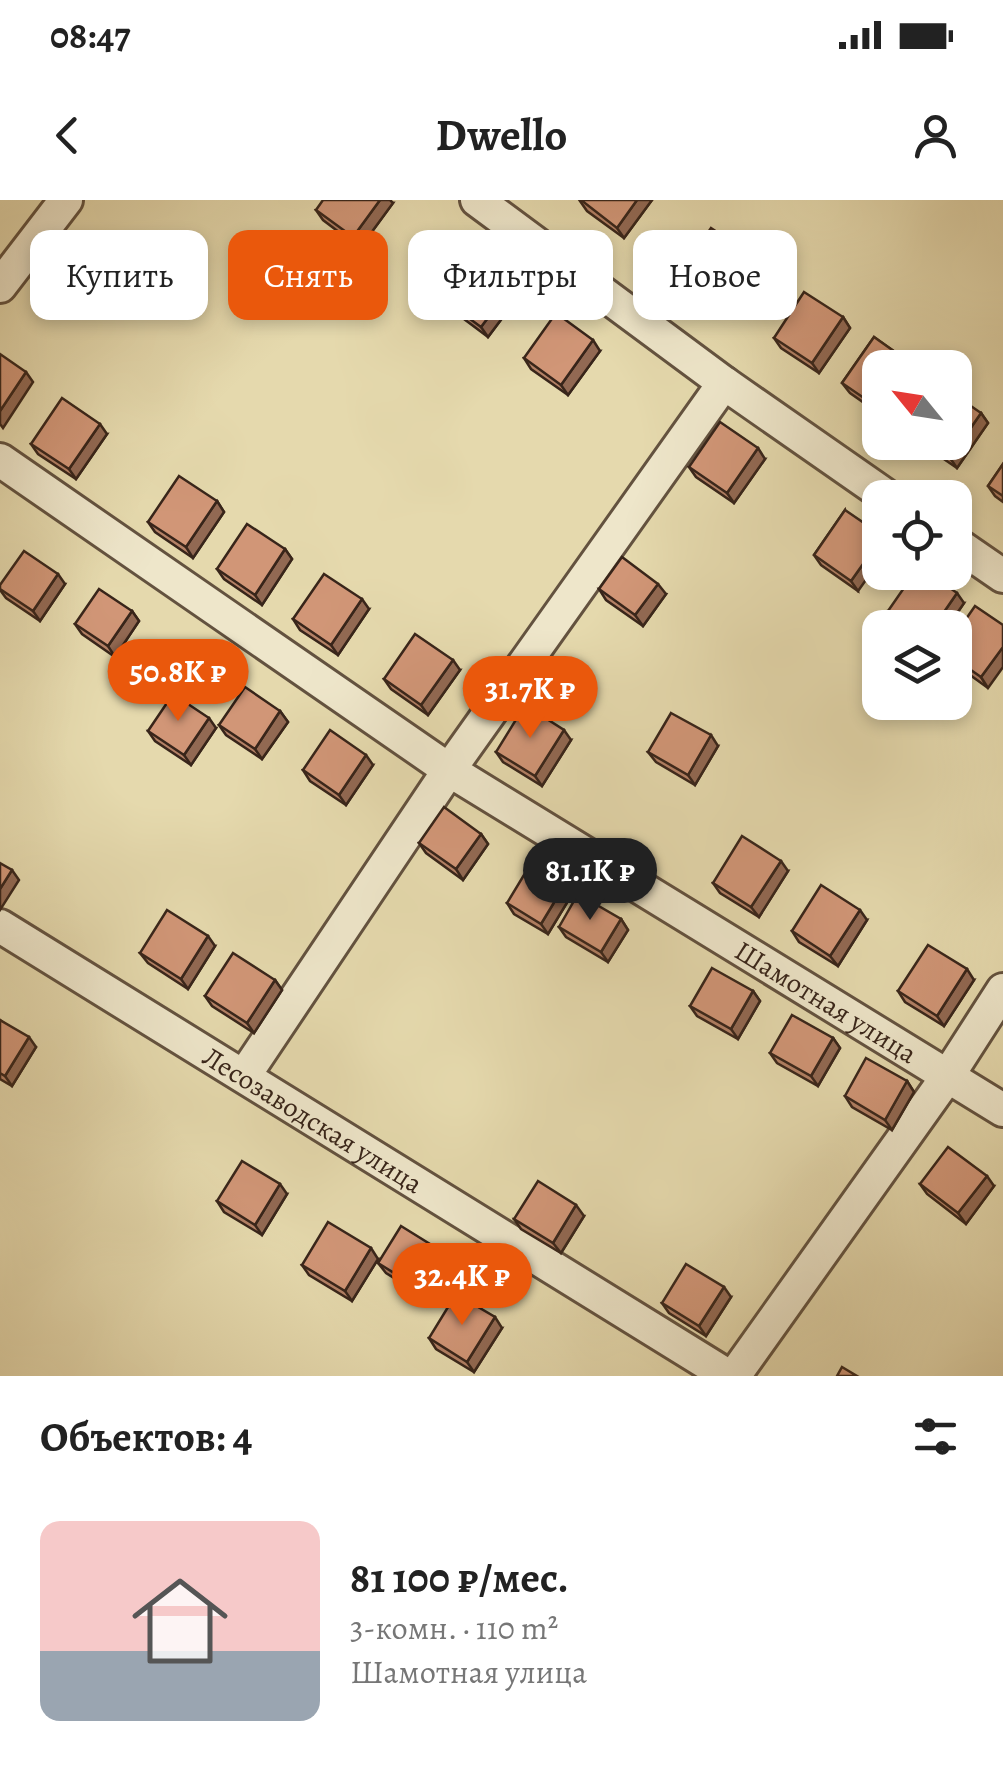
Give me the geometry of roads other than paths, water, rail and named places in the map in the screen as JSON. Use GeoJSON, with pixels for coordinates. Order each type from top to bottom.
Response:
{"type":"FeatureCollection","features":[{"type":"Feature","properties":{"kind":"street"},"geometry":{"type":"LineString","coordinates":[[0,286],[66,200]]}},
{"type":"Feature","properties":{"kind":"street"},"geometry":{"type":"LineString","coordinates":[[477,200],[863,480]]}},
{"type":"Feature","properties":{"kind":"street"},"geometry":{"type":"LineString","coordinates":[[244,1076],[450,770],[724,382]]}},
{"type":"Feature","properties":{"kind":"street","name":"Шамотная улица"},"geometry":{"type":"LineString","coordinates":[[0,460],[450,770],[1003,1110]]}},
{"type":"Feature","properties":{"kind":"street"},"geometry":{"type":"LineString","coordinates":[[972,555],[1003,576]]}},
{"type":"Feature","properties":{"kind":"street","name":"Лесозаводская улица"},"geometry":{"type":"LineString","coordinates":[[0,926],[731,1376]]}},
{"type":"Feature","properties":{"kind":"street"},"geometry":{"type":"LineString","coordinates":[[731,1376],[948,1077],[1003,990]]}}]}
